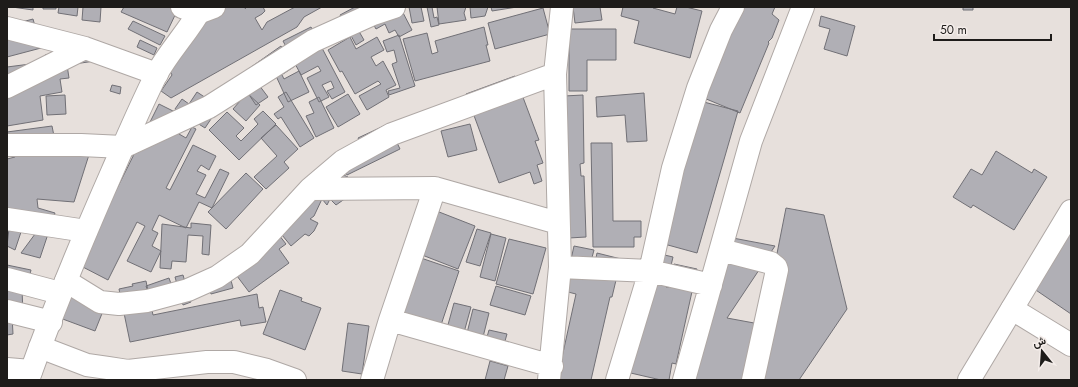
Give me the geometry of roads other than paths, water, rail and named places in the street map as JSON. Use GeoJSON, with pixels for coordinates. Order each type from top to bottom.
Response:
{"type":"FeatureCollection","features":[{"type":"Feature","properties":{"kind":"street"},"geometry":{"type":"LineString","coordinates":[[7,145],[81,145],[123,148],[209,107],[313,41],[373,14],[394,7]]}},
{"type":"Feature","properties":{"kind":"street"},"geometry":{"type":"LineString","coordinates":[[390,320],[550,373],[560,267],[555,74],[562,7]]}},
{"type":"Feature","properties":{"kind":"street"},"geometry":{"type":"LineString","coordinates":[[617,380],[650,270],[673,168],[698,88],[721,30],[733,7]]}},
{"type":"Feature","properties":{"kind":"street"},"geometry":{"type":"LineString","coordinates":[[684,380],[751,141],[803,7]]}},
{"type":"Feature","properties":{"kind":"street"},"geometry":{"type":"LineString","coordinates":[[7,369],[29,376],[86,231],[157,74],[199,9]]}},
{"type":"Feature","properties":{"kind":"street"},"geometry":{"type":"LineString","coordinates":[[7,28],[85,48],[157,74]]}},
{"type":"Feature","properties":{"kind":"street"},"geometry":{"type":"LineString","coordinates":[[7,87],[85,48]]}},
{"type":"Feature","properties":{"kind":"street"},"geometry":{"type":"LineString","coordinates":[[7,279],[63,287],[100,302],[119,304],[147,301],[188,290],[217,277],[250,254],[310,190],[342,161],[392,134],[555,74]]}},
{"type":"Feature","properties":{"kind":"street"},"geometry":{"type":"LineString","coordinates":[[310,190],[435,188],[558,223]]}},
{"type":"Feature","properties":{"kind":"street"},"geometry":{"type":"LineString","coordinates":[[372,380],[390,320],[435,188]]}},
{"type":"Feature","properties":{"kind":"street"},"geometry":{"type":"LineString","coordinates":[[969,380],[1071,211]]}},
{"type":"Feature","properties":{"kind":"street"},"geometry":{"type":"LineString","coordinates":[[7,219],[86,231]]}},
{"type":"Feature","properties":{"kind":"street"},"geometry":{"type":"LineString","coordinates":[[721,250],[771,263],[777,270],[753,380]]}},
{"type":"Feature","properties":{"kind":"street"},"geometry":{"type":"LineString","coordinates":[[560,267],[650,270],[711,285]]}},
{"type":"Feature","properties":{"kind":"street"},"geometry":{"type":"LineString","coordinates":[[1012,309],[1071,345]]}},
{"type":"Feature","properties":{"kind":"street"},"geometry":{"type":"LineString","coordinates":[[7,310],[51,322]]}},
{"type":"Feature","properties":{"kind":"street"},"geometry":{"type":"LineString","coordinates":[[40,346],[87,365],[108,368],[128,370],[207,362],[234,362],[268,370],[295,380]]}}]}
